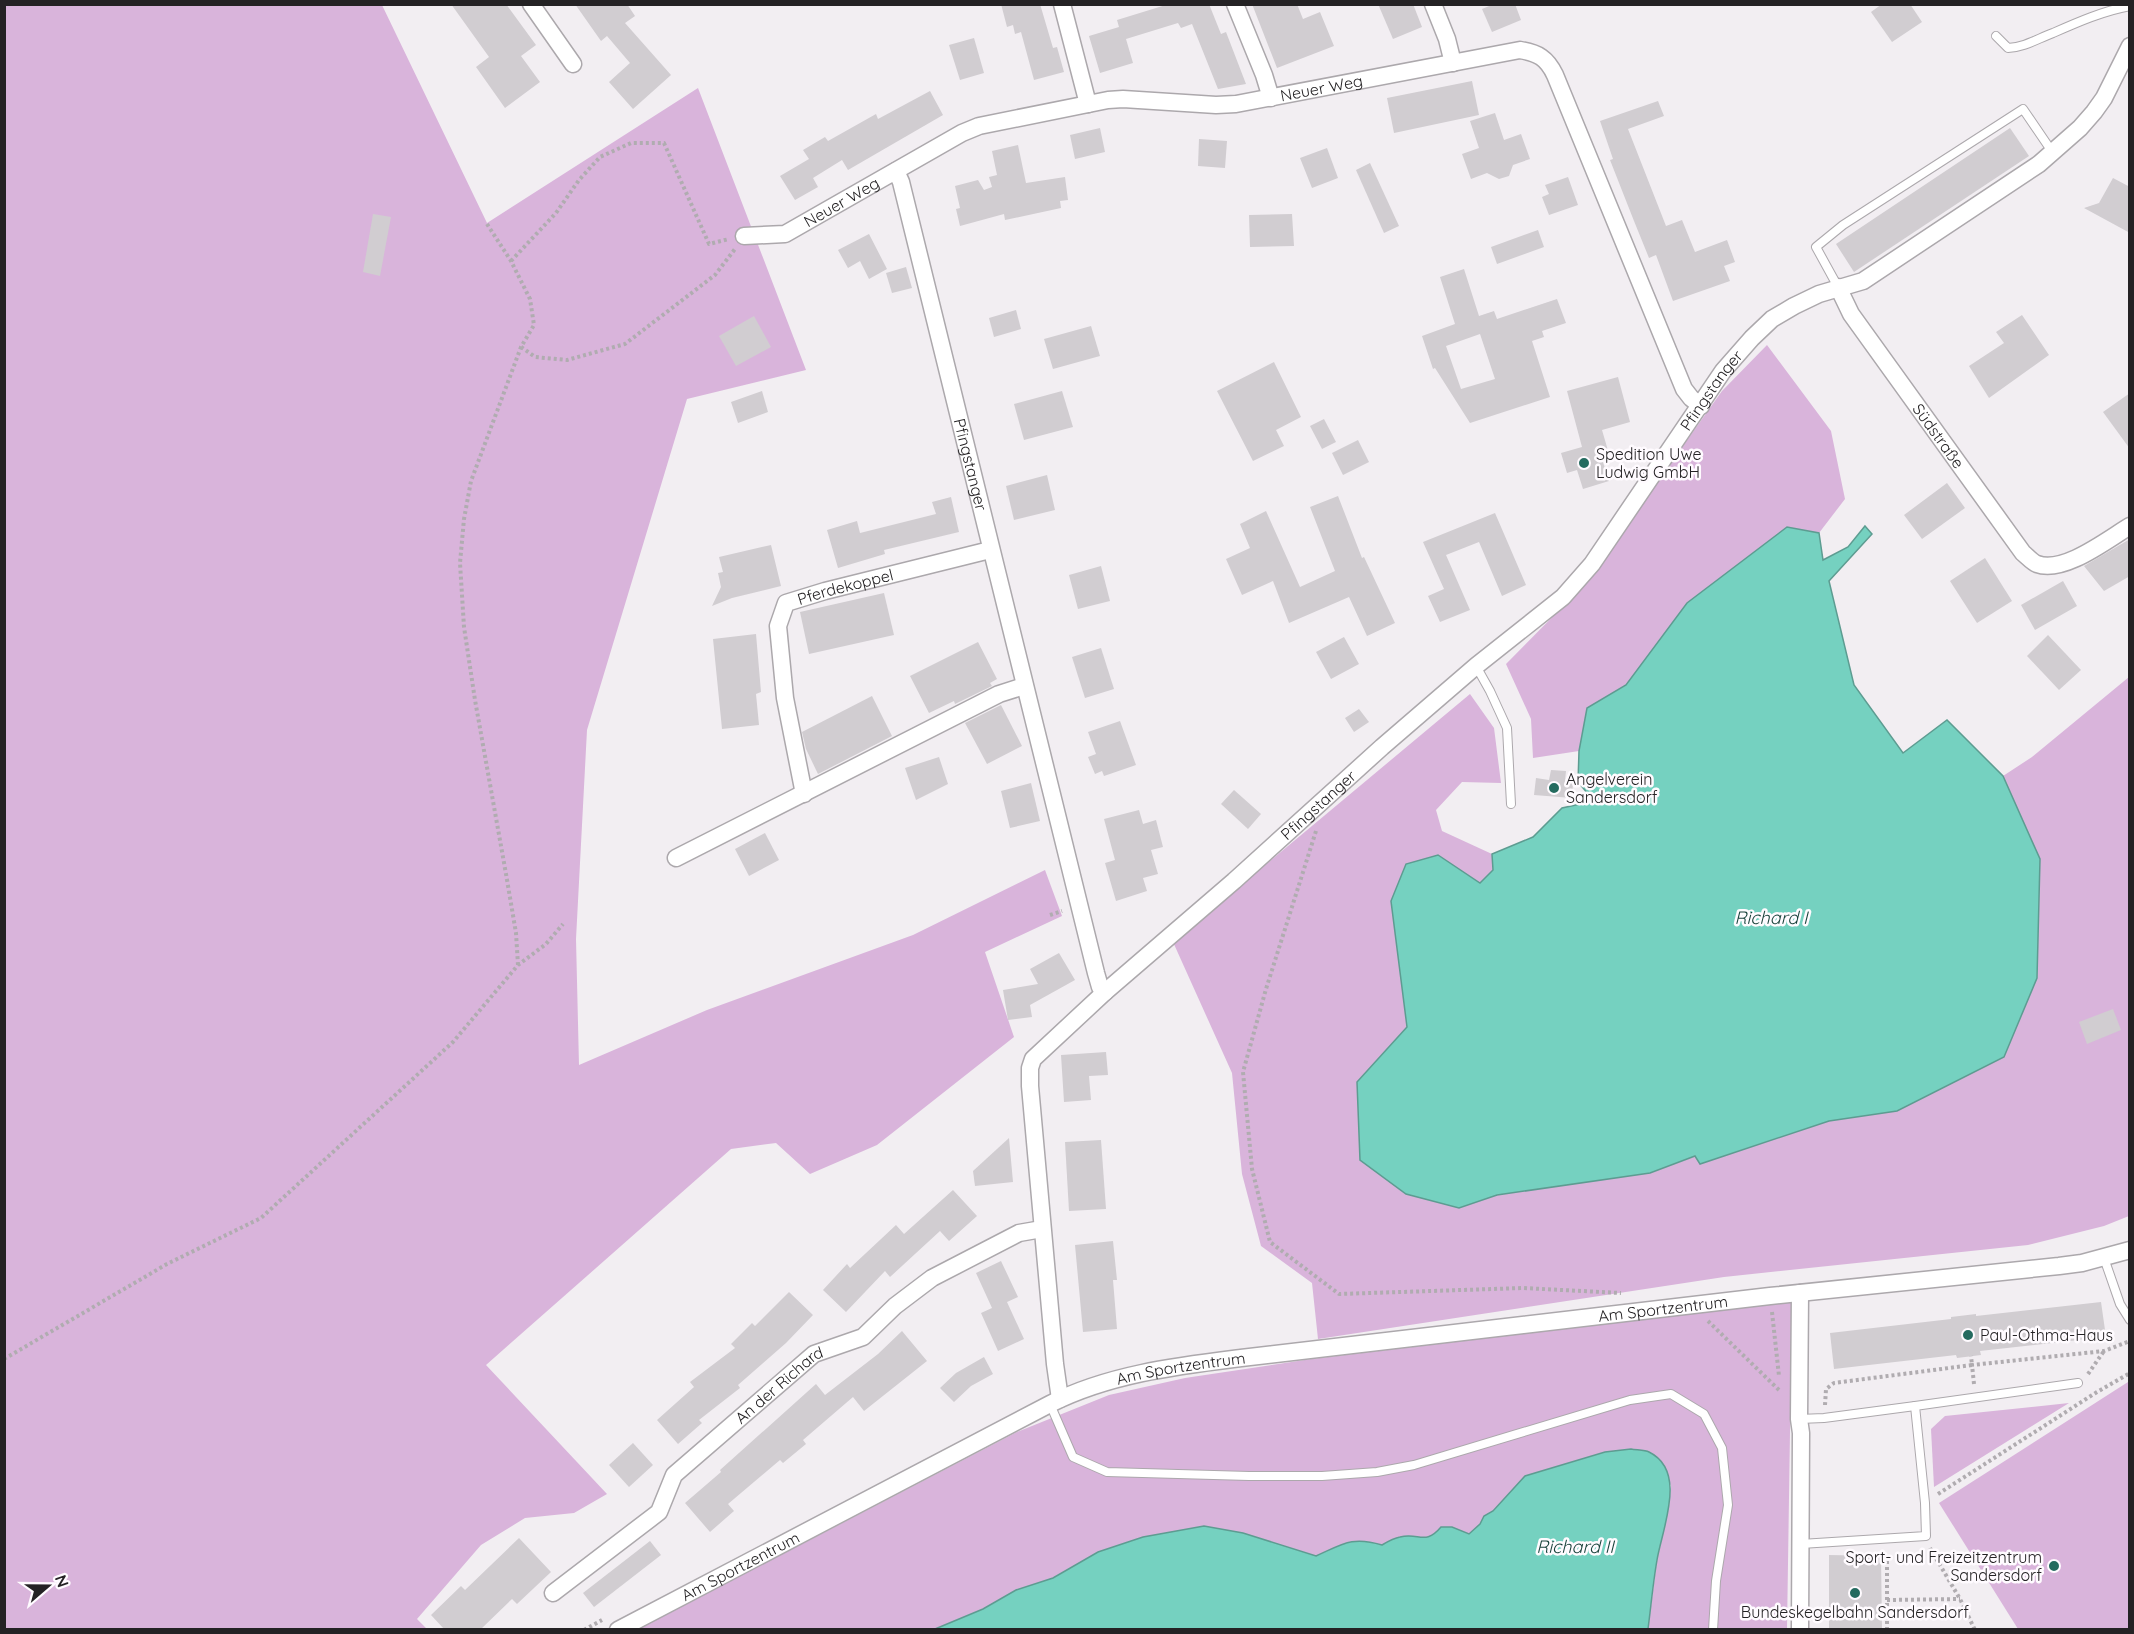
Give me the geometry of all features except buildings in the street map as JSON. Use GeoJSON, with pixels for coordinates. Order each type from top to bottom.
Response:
{"type":"FeatureCollection","features":[{"type":"Feature","properties":{"kind":"street"},"geometry":{"type":"LineString","coordinates":[[531,4],[573,64]]}},
{"type":"Feature","properties":{"kind":"street"},"geometry":{"type":"LineString","coordinates":[[1062,4],[1088,104]]}},
{"type":"Feature","properties":{"kind":"street"},"geometry":{"type":"LineString","coordinates":[[1235,4],[1271,98]]}},
{"type":"Feature","properties":{"kind":"street"},"geometry":{"type":"LineString","coordinates":[[1433,4],[1447,39],[1453,63]]}},
{"type":"Feature","properties":{"kind":"street","name":"Pfingstanger"},"geometry":{"type":"LineString","coordinates":[[896,171],[901,182],[1096,973],[1100,987],[1105,992],[1234,881],[1382,747],[1476,666],[1544,614],[1578,581],[1592,564],[1723,371],[1772,319],[1794,306],[1838,287],[1863,281],[2024,175],[2053,153],[2080,128],[2099,105],[2130,46]]}},
{"type":"Feature","properties":{"kind":"street","name":"Neuer Weg"},"geometry":{"type":"LineString","coordinates":[[744,236],[785,234],[970,129],[1088,104],[1123,99],[1216,105],[1271,98],[1520,50],[1543,56],[1550,64],[1684,389],[1701,406]]}},
{"type":"Feature","properties":{"kind":"street","name":"Südstraße"},"geometry":{"type":"LineString","coordinates":[[1838,287],[1851,314],[2023,553],[2037,564],[2054,566],[2073,560],[2130,526]]}},
{"type":"Feature","properties":{"kind":"street","name":"Pferdekoppel"},"geometry":{"type":"LineString","coordinates":[[804,794],[785,698],[778,626],[786,603],[825,591],[990,550]]}},
{"type":"Feature","properties":{"kind":"street"},"geometry":{"type":"LineString","coordinates":[[676,858],[999,694],[1024,686]]}},
{"type":"Feature","properties":{"kind":"street"},"geometry":{"type":"LineString","coordinates":[[1055,1401],[1029,1086],[1030,1068],[1040,1050],[1105,992]]}},
{"type":"Feature","properties":{"kind":"street","name":"An der Richard"},"geometry":{"type":"LineString","coordinates":[[553,1593],[659,1512],[674,1475],[814,1354],[863,1337],[895,1306],[932,1278],[1019,1233],[1042,1229]]}},
{"type":"Feature","properties":{"kind":"street","name":"Am Sportzentrum"},"geometry":{"type":"LineString","coordinates":[[618,1629],[1055,1401],[1110,1381],[1181,1365],[1800,1293],[2059,1266],[2104,1258],[2130,1250]]}},
{"type":"Feature","properties":{"kind":"street"},"geometry":{"type":"LineString","coordinates":[[1800,1293],[1800,1629]]}},
{"type":"Feature","properties":{"kind":"lane"},"geometry":{"type":"LineString","coordinates":[[1996,36],[2008,48],[2022,47],[2081,21],[2113,9],[2130,6]]}},
{"type":"Feature","properties":{"kind":"lane"},"geometry":{"type":"LineString","coordinates":[[1838,287],[1816,247],[1843,225],[2023,109],[2053,153]]}},
{"type":"Feature","properties":{"kind":"lane"},"geometry":{"type":"LineString","coordinates":[[1476,666],[1507,728],[1511,804]]}},
{"type":"Feature","properties":{"kind":"lane"},"geometry":{"type":"LineString","coordinates":[[2104,1258],[2120,1304],[2130,1320]]}},
{"type":"Feature","properties":{"kind":"lane"},"geometry":{"type":"LineString","coordinates":[[1799,1419],[1824,1418],[1975,1399],[2079,1383]]}},
{"type":"Feature","properties":{"kind":"lane"},"geometry":{"type":"LineString","coordinates":[[1055,1401],[1073,1457],[1107,1472],[1322,1476],[1377,1472],[1414,1465],[1630,1400],[1671,1394],[1704,1414],[1722,1448],[1728,1505],[1716,1581],[1713,1629]]}},
{"type":"Feature","properties":{"kind":"lane"},"geometry":{"type":"LineString","coordinates":[[1801,1544],[1926,1536],[1915,1406]]}},
{"type":"Feature","properties":{"kind":"path"},"geometry":{"type":"LineString","coordinates":[[511,261],[556,213],[579,180],[600,157],[631,143],[664,143],[709,244],[744,236]]}},
{"type":"Feature","properties":{"kind":"path"},"geometry":{"type":"LineString","coordinates":[[487,224],[511,261],[530,299],[534,325],[521,347],[471,481],[464,519],[460,564],[464,627],[516,933],[518,965]]}},
{"type":"Feature","properties":{"kind":"path"},"geometry":{"type":"LineString","coordinates":[[521,347],[535,357],[567,360],[625,344],[715,275],[744,236]]}},
{"type":"Feature","properties":{"kind":"path"},"geometry":{"type":"LineString","coordinates":[[1317,830],[1266,989],[1243,1072],[1252,1169],[1270,1242],[1339,1294],[1523,1288],[1626,1293]]}},
{"type":"Feature","properties":{"kind":"path"},"geometry":{"type":"LineString","coordinates":[[4,1359],[166,1264],[261,1218],[453,1042],[518,965],[550,940],[563,924]]}},
{"type":"Feature","properties":{"kind":"path"},"geometry":{"type":"LineString","coordinates":[[1693,1306],[1781,1392]]}},
{"type":"Feature","properties":{"kind":"path"},"geometry":{"type":"LineString","coordinates":[[1824,1418],[1826,1389],[1834,1383],[2104,1351],[2130,1341]]}},
{"type":"Feature","properties":{"kind":"path"},"geometry":{"type":"LineString","coordinates":[[2079,1383],[2104,1351]]}},
{"type":"Feature","properties":{"kind":"path"},"geometry":{"type":"LineString","coordinates":[[1971,1356],[1975,1399]]}},
{"type":"Feature","properties":{"kind":"path"},"geometry":{"type":"LineString","coordinates":[[1925,1503],[2130,1373]]}},
{"type":"Feature","properties":{"kind":"path"},"geometry":{"type":"LineString","coordinates":[[1926,1536],[1975,1629]]}},
{"type":"Feature","properties":{"kind":"path"},"geometry":{"type":"LineString","coordinates":[[1887,1540],[1887,1629]]}},
{"type":"Feature","properties":{"kind":"path"},"geometry":{"type":"LineString","coordinates":[[1887,1600],[1960,1599]]}},
{"type":"Feature","properties":{"kind":"shaded area"},"geometry":{"type":"Polygon","coordinates":[[[5,5],[382,5],[487,223],[698,88],[806,370],[687,399],[587,730],[576,939],[579,1065],[707,1010],[913,935],[1045,870],[1062,916],[985,952],[1014,1037],[877,1145],[810,1174],[776,1143],[731,1149],[486,1365],[607,1494],[574,1513],[525,1518],[481,1545],[417,1619],[427,1629],[5,1630],[5,5]]]}},
{"type":"Feature","properties":{"kind":"shaded area"},"geometry":{"type":"Polygon","coordinates":[[[1767,345],[1831,431],[1845,499],[1819,533],[1787,527],[1687,603],[1626,685],[1587,708],[1579,751],[1533,758],[1531,719],[1506,664],[1584,585],[1722,391],[1767,345]]]}},
{"type":"Feature","properties":{"kind":"shaded area"},"geometry":{"type":"Polygon","coordinates":[[[2129,677],[2129,1216],[2104,1226],[2028,1245],[1724,1277],[1318,1339],[1312,1283],[1261,1246],[1242,1174],[1232,1073],[1173,942],[1470,694],[1494,728],[1501,783],[1462,782],[1436,810],[1442,831],[1492,854],[1493,870],[1480,883],[1438,855],[1402,983],[1407,1027],[1357,1082],[1459,1208],[1497,1195],[1650,1173],[1696,1156],[1700,1164],[1829,1121],[1897,1111],[2037,978],[2040,859],[2003,776],[2032,757],[2129,677]]]}},
{"type":"Feature","properties":{"kind":"shaded area"},"geometry":{"type":"Polygon","coordinates":[[[1792,1302],[1787,1629],[1648,1629],[1657,1560],[1669,1507],[1671,1485],[1605,1452],[1525,1476],[1493,1511],[1484,1516],[1480,1524],[1469,1535],[1452,1527],[1434,1536],[1422,1539],[1402,1536],[1381,1545],[1355,1541],[1316,1556],[1243,1533],[1143,1537],[1098,1552],[1053,1578],[1016,1590],[983,1609],[935,1629],[637,1630],[1017,1432],[1109,1395],[1185,1378],[1311,1359],[1792,1302]]]}},
{"type":"Feature","properties":{"kind":"shaded area","name":"Sport- und Freizeitzentrum Sandersdorf"},"geometry":{"type":"Polygon","coordinates":[[[2128,1382],[2130,1385],[2129,1629],[2018,1629],[1939,1503],[2128,1382]]]}},
{"type":"Feature","properties":{"kind":"shaded area"},"geometry":{"type":"Polygon","coordinates":[[[2069,1403],[1934,1487],[1931,1429],[1945,1416],[2069,1403]]]}},
{"type":"Feature","properties":{"kind":"water","name":"Richard I"},"geometry":{"type":"Polygon","coordinates":[[[1865,526],[1872,534],[1829,581],[1854,685],[1903,753],[1947,720],[2003,776],[2040,859],[2037,978],[2004,1057],[1897,1111],[1829,1121],[1700,1164],[1695,1156],[1650,1173],[1497,1195],[1459,1208],[1406,1194],[1360,1160],[1357,1082],[1407,1027],[1391,901],[1406,864],[1438,855],[1480,883],[1493,870],[1492,854],[1533,837],[1562,808],[1594,801],[1578,782],[1579,751],[1587,708],[1626,685],[1687,603],[1787,527],[1819,533],[1823,560],[1848,547],[1865,526]]]}},
{"type":"Feature","properties":{"kind":"water","name":"Richard II"},"geometry":{"type":"Polygon","coordinates":[[[1631,1449],[1649,1452],[1661,1461],[1670,1486],[1670,1502],[1657,1560],[1648,1629],[935,1629],[983,1609],[1016,1590],[1053,1578],[1098,1552],[1143,1537],[1204,1526],[1243,1533],[1316,1556],[1355,1541],[1382,1545],[1400,1537],[1431,1536],[1441,1527],[1452,1527],[1469,1534],[1525,1476],[1605,1452],[1631,1449]]]}},
{"type":"Feature","properties":{"kind":"place","name":"Spedition Uwe Ludwig GmbH"},"geometry":{"type":"Point","coordinates":[1584,463]}},
{"type":"Feature","properties":{"kind":"place","name":"Angelverein Sandersdorf"},"geometry":{"type":"Point","coordinates":[1554,788]}},
{"type":"Feature","properties":{"kind":"place","name":"Paul-Othma-Haus"},"geometry":{"type":"Point","coordinates":[1968,1335]}},
{"type":"Feature","properties":{"kind":"place","name":"Sport- und Freizeitzentrum Sandersdorf"},"geometry":{"type":"Point","coordinates":[2054,1566]}},
{"type":"Feature","properties":{"kind":"place","name":"Bundeskegelbahn Sandersdorf"},"geometry":{"type":"Point","coordinates":[1855,1593]}}]}
